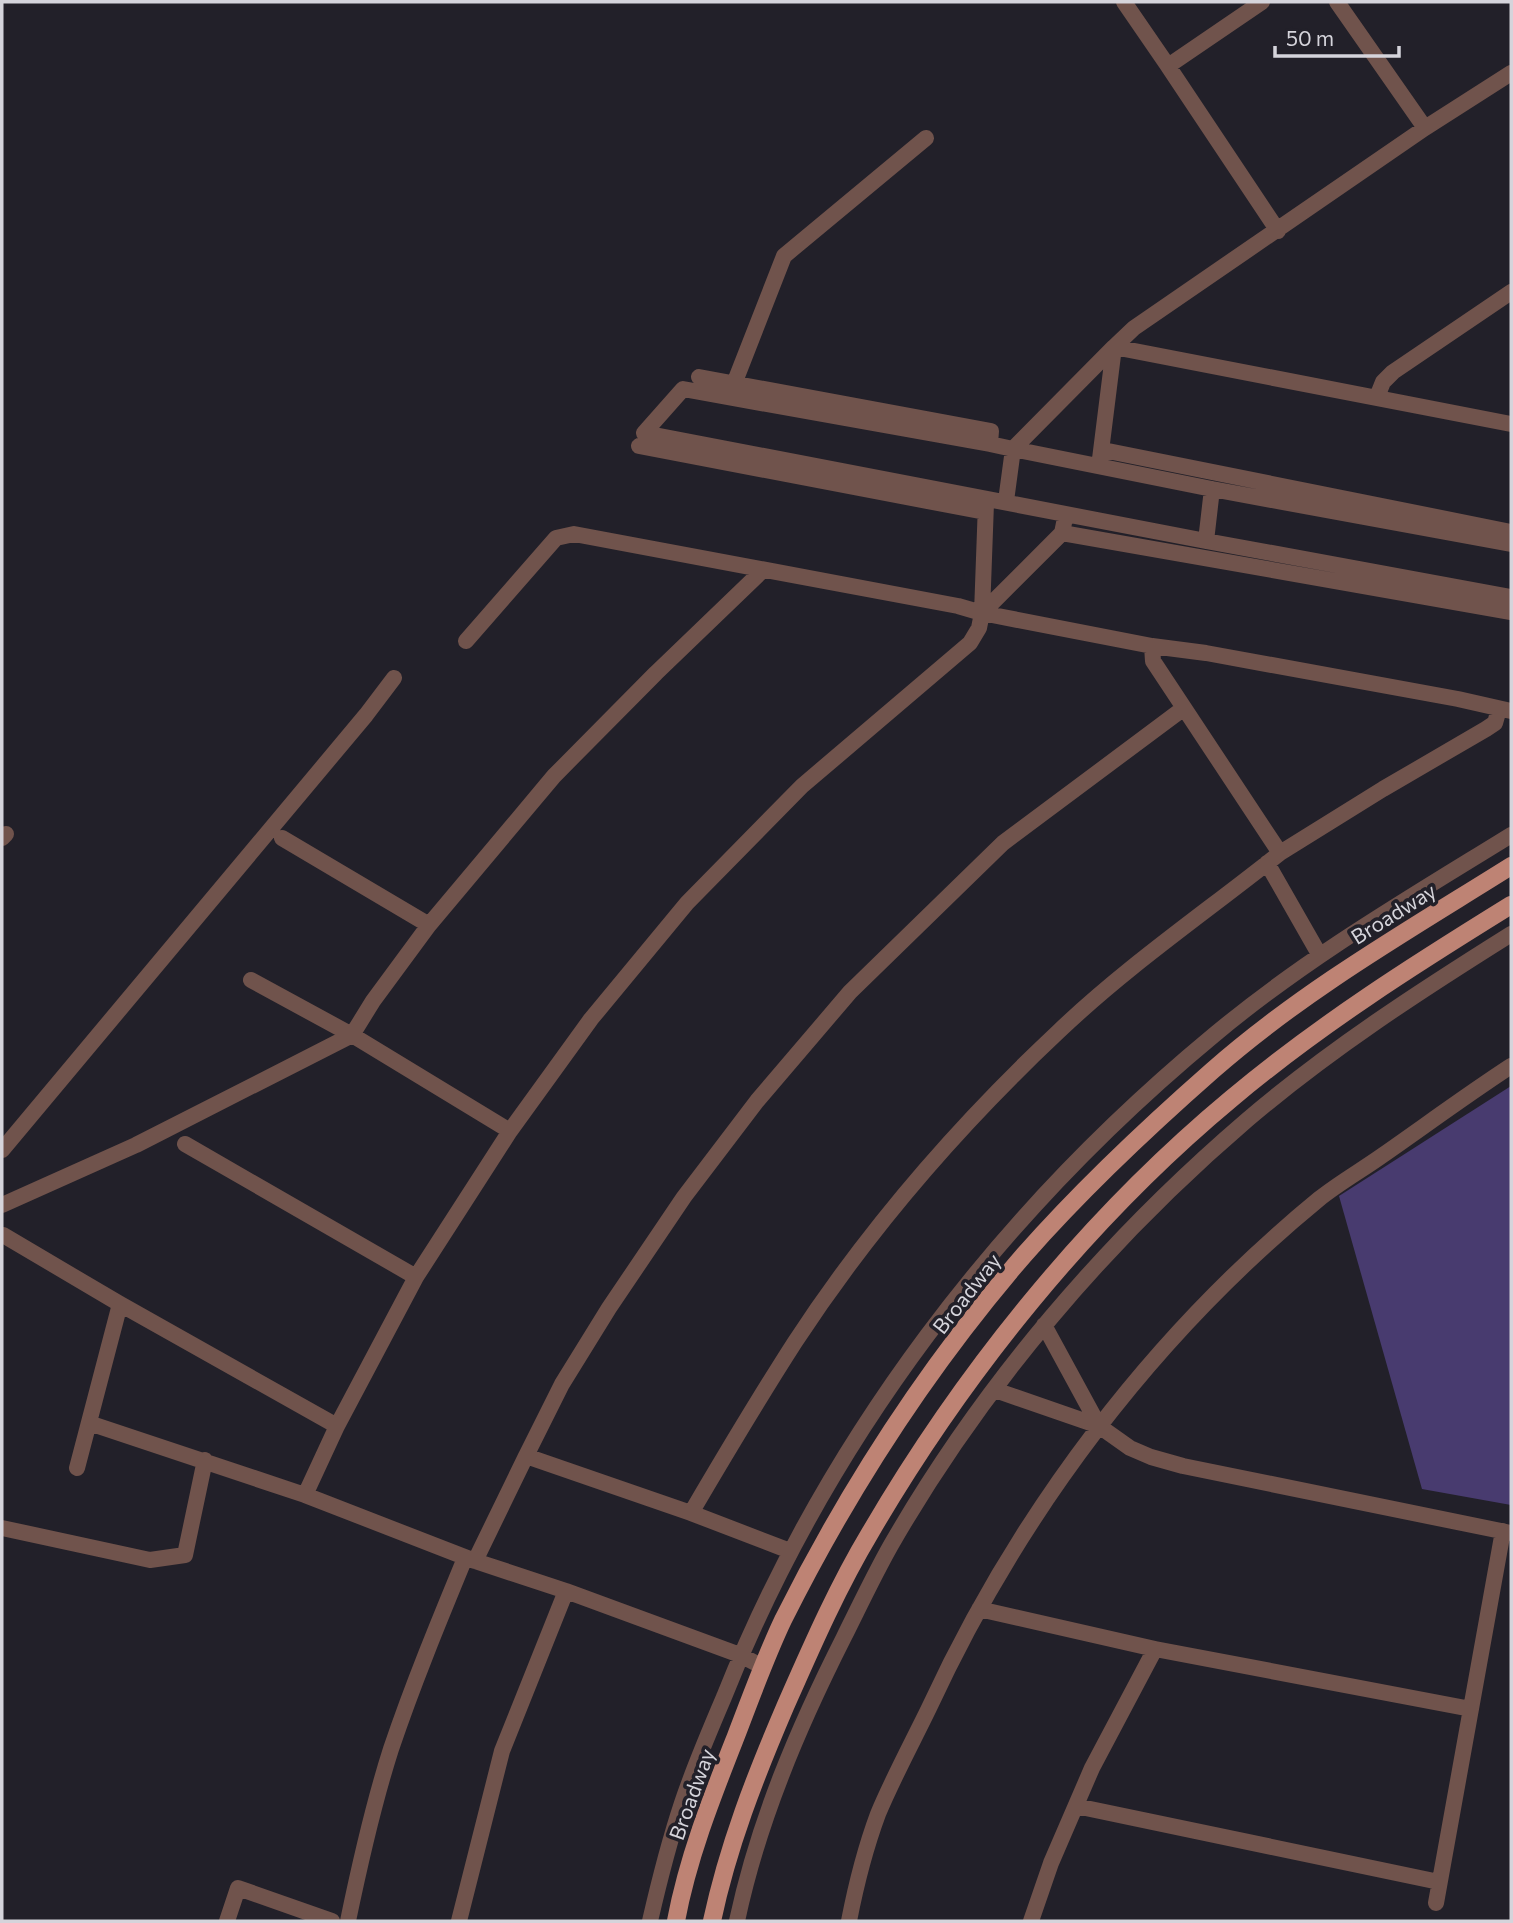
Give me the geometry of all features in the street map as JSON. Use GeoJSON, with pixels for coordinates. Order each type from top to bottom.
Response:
{"type":"FeatureCollection","features":[{"type":"Feature","properties":{"kind":"main road","name":"Broadway"},"geometry":{"type":"LineString","coordinates":[[676,1921],[700,1827],[782,1622],[830,1531],[895,1428],[989,1298],[1025,1255],[1102,1173],[1214,1069],[1338,974],[1511,866]]}},
{"type":"Feature","properties":{"kind":"main road"},"geometry":{"type":"LineString","coordinates":[[712,1921],[721,1879],[749,1792],[814,1641],[870,1532],[967,1384],[1047,1283],[1126,1197],[1230,1100],[1389,981],[1511,905]]}},
{"type":"Feature","properties":{"kind":"street"},"geometry":{"type":"LineString","coordinates":[[1124,2],[1278,231]]}},
{"type":"Feature","properties":{"kind":"street"},"geometry":{"type":"LineString","coordinates":[[1168,66],[1262,2]]}},
{"type":"Feature","properties":{"kind":"street"},"geometry":{"type":"LineString","coordinates":[[1337,2],[1425,128]]}},
{"type":"Feature","properties":{"kind":"street"},"geometry":{"type":"LineString","coordinates":[[1006,501],[1013,449],[1134,328],[1425,128],[1511,73]]}},
{"type":"Feature","properties":{"kind":"street"},"geometry":{"type":"LineString","coordinates":[[734,384],[784,256],[926,138]]}},
{"type":"Feature","properties":{"kind":"street"},"geometry":{"type":"LineString","coordinates":[[1377,397],[1383,382],[1393,372],[1511,292]]}},
{"type":"Feature","properties":{"kind":"street"},"geometry":{"type":"LineString","coordinates":[[1114,347],[1511,424]]}},
{"type":"Feature","properties":{"kind":"street"},"geometry":{"type":"LineString","coordinates":[[1100,458],[1114,347]]}},
{"type":"Feature","properties":{"kind":"street"},"geometry":{"type":"LineString","coordinates":[[699,377],[991,431],[990,444]]}},
{"type":"Feature","properties":{"kind":"street"},"geometry":{"type":"LineString","coordinates":[[1511,531],[1100,458],[1013,449],[683,389],[642,439],[986,505],[1006,501],[1511,597]]}},
{"type":"Feature","properties":{"kind":"street"},"geometry":{"type":"LineString","coordinates":[[1100,458],[1212,489],[1511,544]]}},
{"type":"Feature","properties":{"kind":"street"},"geometry":{"type":"LineString","coordinates":[[1206,541],[1212,489]]}},
{"type":"Feature","properties":{"kind":"street"},"geometry":{"type":"LineString","coordinates":[[305,1495],[337,1426],[416,1277],[510,1131],[591,1019],[687,903],[802,786],[970,643],[979,628],[982,613],[986,505]]}},
{"type":"Feature","properties":{"kind":"street"},"geometry":{"type":"LineString","coordinates":[[982,613],[1062,533],[1066,513]]}},
{"type":"Feature","properties":{"kind":"street"},"geometry":{"type":"LineString","coordinates":[[1062,533],[1511,612]]}},
{"type":"Feature","properties":{"kind":"street"},"geometry":{"type":"LineString","coordinates":[[466,641],[556,538],[574,534],[958,606],[1152,646],[1206,653],[1505,710],[1486,730],[1382,789],[1280,853],[1195,917],[1060,1030],[992,1097],[918,1180],[854,1259],[796,1340],[691,1513]]}},
{"type":"Feature","properties":{"kind":"street"},"geometry":{"type":"LineString","coordinates":[[2,1205],[136,1145],[352,1035],[373,1001],[429,925],[554,776],[762,571]]}},
{"type":"Feature","properties":{"kind":"street"},"geometry":{"type":"LineString","coordinates":[[1152,646],[1153,661],[1280,853]]}},
{"type":"Feature","properties":{"kind":"street"},"geometry":{"type":"LineString","coordinates":[[2,1150],[394,678]]}},
{"type":"Feature","properties":{"kind":"street"},"geometry":{"type":"LineString","coordinates":[[348,1921],[364,1844],[391,1750],[421,1666],[470,1559],[562,1384],[684,1196],[757,1101],[850,992],[1003,844],[1184,708]]}},
{"type":"Feature","properties":{"kind":"street"},"geometry":{"type":"LineString","coordinates":[[650,1921],[681,1805],[740,1655],[790,1551],[862,1428],[935,1322],[1017,1224],[1084,1152],[1216,1032],[1319,954],[1511,835]]}},
{"type":"Feature","properties":{"kind":"street"},"geometry":{"type":"LineString","coordinates":[[282,838],[429,925]]}},
{"type":"Feature","properties":{"kind":"street"},"geometry":{"type":"LineString","coordinates":[[1267,863],[1319,954]]}},
{"type":"Feature","properties":{"kind":"street"},"geometry":{"type":"LineString","coordinates":[[737,1921],[759,1833],[805,1718],[876,1573],[910,1514],[995,1390],[1044,1325],[1145,1214],[1247,1120],[1290,1085],[1416,994],[1511,934]]}},
{"type":"Feature","properties":{"kind":"street"},"geometry":{"type":"LineString","coordinates":[[251,979],[352,1035],[510,1131]]}},
{"type":"Feature","properties":{"kind":"street"},"geometry":{"type":"LineString","coordinates":[[849,1921],[860,1867],[879,1813],[956,1651],[1001,1571],[1071,1462],[1192,1318],[1321,1198],[1511,1066]]}},
{"type":"Feature","properties":{"kind":"street"},"geometry":{"type":"LineString","coordinates":[[185,1144],[416,1277]]}},
{"type":"Feature","properties":{"kind":"street"},"geometry":{"type":"LineString","coordinates":[[1084,1152],[1102,1173]]}},
{"type":"Feature","properties":{"kind":"street"},"geometry":{"type":"LineString","coordinates":[[1126,1197],[1145,1214]]}},
{"type":"Feature","properties":{"kind":"street"},"geometry":{"type":"LineString","coordinates":[[3,1235],[337,1426]]}},
{"type":"Feature","properties":{"kind":"street"},"geometry":{"type":"LineString","coordinates":[[77,1468],[120,1304]]}},
{"type":"Feature","properties":{"kind":"street"},"geometry":{"type":"LineString","coordinates":[[1044,1325],[1099,1426]]}},
{"type":"Feature","properties":{"kind":"street"},"geometry":{"type":"LineString","coordinates":[[995,1390],[1099,1426],[1130,1448],[1183,1466],[1507,1532],[1436,1903]]}},
{"type":"Feature","properties":{"kind":"street"},"geometry":{"type":"LineString","coordinates":[[89,1423],[305,1495],[470,1559],[740,1655],[763,1667]]}},
{"type":"Feature","properties":{"kind":"street"},"geometry":{"type":"LineString","coordinates":[[526,1456],[691,1513],[790,1551]]}},
{"type":"Feature","properties":{"kind":"street"},"geometry":{"type":"LineString","coordinates":[[2,1528],[150,1560],[185,1555],[205,1460]]}},
{"type":"Feature","properties":{"kind":"street"},"geometry":{"type":"LineString","coordinates":[[891,1501],[910,1514]]}},
{"type":"Feature","properties":{"kind":"street"},"geometry":{"type":"LineString","coordinates":[[459,1921],[502,1751],[566,1591]]}},
{"type":"Feature","properties":{"kind":"street"},"geometry":{"type":"LineString","coordinates":[[979,1609],[1155,1649],[1471,1709]]}},
{"type":"Feature","properties":{"kind":"street"},"geometry":{"type":"LineString","coordinates":[[1031,1921],[1051,1863],[1092,1768],[1155,1649]]}},
{"type":"Feature","properties":{"kind":"street"},"geometry":{"type":"LineString","coordinates":[[1076,1806],[1439,1882]]}},
{"type":"Feature","properties":{"kind":"street"},"geometry":{"type":"LineString","coordinates":[[227,1921],[238,1888],[332,1921]]}},
{"type":"Feature","properties":{"kind":"shaded area"},"geometry":{"type":"Polygon","coordinates":[[[1511,1086],[1511,1505],[1422,1489],[1339,1196],[1511,1086]]]}}]}
